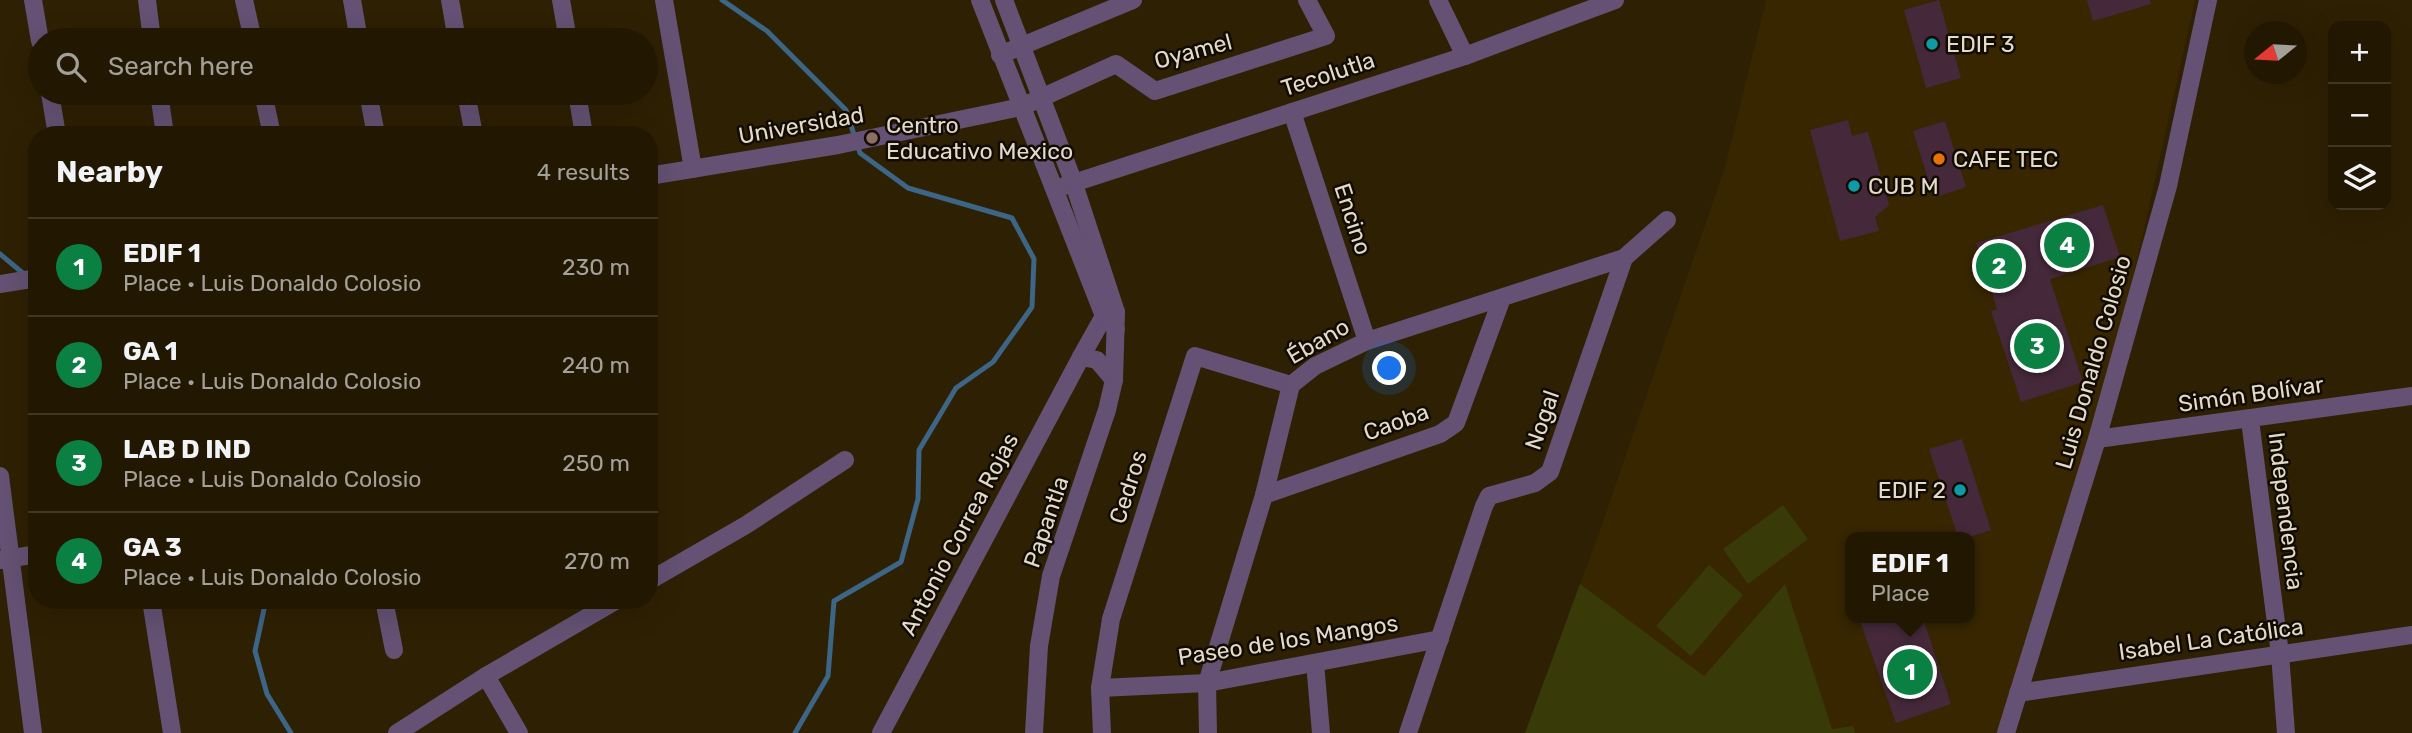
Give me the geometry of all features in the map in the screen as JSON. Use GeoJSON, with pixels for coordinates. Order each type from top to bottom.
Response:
{"type":"FeatureCollection","features":[{"type":"Feature","properties":{"kind":"street"},"geometry":{"type":"LineString","coordinates":[[33,0],[38,28]]}},
{"type":"Feature","properties":{"kind":"street"},"geometry":{"type":"LineString","coordinates":[[147,0],[150,28]]}},
{"type":"Feature","properties":{"kind":"street"},"geometry":{"type":"LineString","coordinates":[[244,0],[250,28]]}},
{"type":"Feature","properties":{"kind":"street"},"geometry":{"type":"LineString","coordinates":[[352,0],[357,28]]}},
{"type":"Feature","properties":{"kind":"street"},"geometry":{"type":"LineString","coordinates":[[450,0],[455,28]]}},
{"type":"Feature","properties":{"kind":"street"},"geometry":{"type":"LineString","coordinates":[[561,0],[566,28]]}},
{"type":"Feature","properties":{"kind":"street"},"geometry":{"type":"LineString","coordinates":[[664,0],[693,169]]}},
{"type":"Feature","properties":{"kind":"street","name":"Papantla"},"geometry":{"type":"LineString","coordinates":[[980,0],[1021,107],[1112,319]]}},
{"type":"Feature","properties":{"kind":"street","name":"Papantla"},"geometry":{"type":"LineString","coordinates":[[1004,0],[1073,180],[1112,319],[1114,380],[1093,460],[1051,576],[1039,646],[1034,733]]}},
{"type":"Feature","properties":{"kind":"street"},"geometry":{"type":"LineString","coordinates":[[1000,55],[1133,0]]}},
{"type":"Feature","properties":{"kind":"street","name":"Oyamel"},"geometry":{"type":"LineString","coordinates":[[1041,98],[1116,64],[1155,91],[1326,36],[1307,0]]}},
{"type":"Feature","properties":{"kind":"street"},"geometry":{"type":"LineString","coordinates":[[1438,0],[1465,56]]}},
{"type":"Feature","properties":{"kind":"street","name":"Tecolutla"},"geometry":{"type":"LineString","coordinates":[[1055,189],[1073,180],[1465,56],[1615,0]]}},
{"type":"Feature","properties":{"kind":"street","name":"Luis Donaldo Colosio"},"geometry":{"type":"LineString","coordinates":[[2006,733],[2097,439],[2168,186],[2208,0]]}},
{"type":"Feature","properties":{"kind":"street","name":"Universidad"},"geometry":{"type":"LineString","coordinates":[[658,175],[838,145],[1021,107],[1041,98]]}},
{"type":"Feature","properties":{"kind":"street"},"geometry":{"type":"LineString","coordinates":[[52,105],[56,126]]}},
{"type":"Feature","properties":{"kind":"street"},"geometry":{"type":"LineString","coordinates":[[161,105],[164,126]]}},
{"type":"Feature","properties":{"kind":"street"},"geometry":{"type":"LineString","coordinates":[[266,105],[270,126]]}},
{"type":"Feature","properties":{"kind":"street"},"geometry":{"type":"LineString","coordinates":[[370,105],[374,126]]}},
{"type":"Feature","properties":{"kind":"street"},"geometry":{"type":"LineString","coordinates":[[468,105],[472,126]]}},
{"type":"Feature","properties":{"kind":"street"},"geometry":{"type":"LineString","coordinates":[[579,105],[582,126]]}},
{"type":"Feature","properties":{"kind":"street","name":"Encino"},"geometry":{"type":"LineString","coordinates":[[1292,112],[1367,341]]}},
{"type":"Feature","properties":{"kind":"street","name":"Nogal"},"geometry":{"type":"LineString","coordinates":[[1408,733],[1489,496],[1535,483],[1550,472],[1624,258],[1667,220]]}},
{"type":"Feature","properties":{"kind":"street","name":"Ébano"},"geometry":{"type":"LineString","coordinates":[[1208,733],[1207,683],[1264,495],[1291,385],[1315,366],[1367,341],[1624,258]]}},
{"type":"Feature","properties":{"kind":"street"},"geometry":{"type":"LineString","coordinates":[[0,284],[28,279]]}},
{"type":"Feature","properties":{"kind":"street","name":"Caoba"},"geometry":{"type":"LineString","coordinates":[[1264,495],[1440,434],[1456,424],[1502,298]]}},
{"type":"Feature","properties":{"kind":"street","name":"Antonio Correa Rojas"},"geometry":{"type":"LineString","coordinates":[[881,733],[1081,358],[1112,319]]}},
{"type":"Feature","properties":{"kind":"street","name":"Cedros"},"geometry":{"type":"LineString","coordinates":[[1102,733],[1100,688],[1111,620],[1195,356],[1291,385]]}},
{"type":"Feature","properties":{"kind":"street"},"geometry":{"type":"LineString","coordinates":[[1081,358],[1097,360],[1114,380]]}},
{"type":"Feature","properties":{"kind":"street","name":"Simón Bolívar"},"geometry":{"type":"LineString","coordinates":[[2097,439],[2412,396]]}},
{"type":"Feature","properties":{"kind":"street","name":"Independencia"},"geometry":{"type":"LineString","coordinates":[[2250,420],[2280,654],[2286,733]]}},
{"type":"Feature","properties":{"kind":"street"},"geometry":{"type":"LineString","coordinates":[[658,576],[746,525],[845,460]]}},
{"type":"Feature","properties":{"kind":"street"},"geometry":{"type":"LineString","coordinates":[[0,476],[6,559],[33,733]]}},
{"type":"Feature","properties":{"kind":"street"},"geometry":{"type":"LineString","coordinates":[[6,559],[28,555]]}},
{"type":"Feature","properties":{"kind":"street"},"geometry":{"type":"LineString","coordinates":[[152,609],[172,733]]}},
{"type":"Feature","properties":{"kind":"street"},"geometry":{"type":"LineString","coordinates":[[386,609],[394,650]]}},
{"type":"Feature","properties":{"kind":"street"},"geometry":{"type":"LineString","coordinates":[[397,733],[485,677],[601,609]]}},
{"type":"Feature","properties":{"kind":"street","name":"Isabel La Católica"},"geometry":{"type":"LineString","coordinates":[[2018,693],[2412,635]]}},
{"type":"Feature","properties":{"kind":"street","name":"Paseo de los Mangos"},"geometry":{"type":"LineString","coordinates":[[1100,688],[1207,683],[1440,639]]}},
{"type":"Feature","properties":{"kind":"street"},"geometry":{"type":"LineString","coordinates":[[1315,663],[1321,733]]}},
{"type":"Feature","properties":{"kind":"street"},"geometry":{"type":"LineString","coordinates":[[485,677],[519,733]]}},
{"type":"Feature","properties":{"kind":"shaded area"},"geometry":{"type":"Polygon","coordinates":[[[1766,0],[2195,0],[2136,265],[2092,443],[1999,733],[1525,733],[1599,533],[1725,167],[1766,0]]]}},
{"type":"Feature","properties":{"kind":"shaded area"},"geometry":{"type":"Polygon","coordinates":[[[1783,505],[1808,539],[1748,584],[1723,549],[1783,505]]]}},
{"type":"Feature","properties":{"kind":"shaded area"},"geometry":{"type":"Polygon","coordinates":[[[1709,565],[1743,595],[1691,656],[1656,626],[1709,565]]]}},
{"type":"Feature","properties":{"kind":"shaded area"},"geometry":{"type":"Polygon","coordinates":[[[1580,584],[1704,676],[1785,584],[1832,729],[1853,726],[1855,733],[1525,733],[1580,584]]]}},
{"type":"Feature","properties":{"kind":"building","name":"EDIF 3"},"geometry":{"type":"Polygon","coordinates":[[[1939,0],[1961,78],[1926,88],[1904,10],[1939,0]]]}},
{"type":"Feature","properties":{"kind":"building"},"geometry":{"type":"Polygon","coordinates":[[[2087,0],[2150,0],[2151,4],[2093,21],[2087,0]]]}},
{"type":"Feature","properties":{"kind":"building","name":"CUB M"},"geometry":{"type":"Polygon","coordinates":[[[1848,120],[1852,136],[1868,132],[1889,205],[1875,217],[1879,231],[1840,241],[1810,130],[1848,120]]]}},
{"type":"Feature","properties":{"kind":"building","name":"CAFE TEC"},"geometry":{"type":"Polygon","coordinates":[[[1945,121],[1966,187],[1934,198],[1913,131],[1945,121]]]}},
{"type":"Feature","properties":{"kind":"building"},"geometry":{"type":"Polygon","coordinates":[[[2103,205],[2120,257],[2050,279],[2083,382],[2021,402],[1991,311],[1997,309],[1976,243],[2103,205]]]}},
{"type":"Feature","properties":{"kind":"building","name":"EDIF 2"},"geometry":{"type":"Polygon","coordinates":[[[1962,439],[1991,530],[1975,535],[1975,532],[1956,532],[1929,449],[1962,439]]]}},
{"type":"Feature","properties":{"kind":"building"},"geometry":{"type":"Polygon","coordinates":[[[1861,623],[1925,623],[1951,704],[1896,723],[1861,623]]]}},
{"type":"Feature","properties":{"kind":"waterway"},"geometry":{"type":"LineString","coordinates":[[722,0],[767,31],[846,110],[860,153],[908,188],[1012,218],[1034,259],[1032,307],[993,362],[956,388],[919,450],[918,499],[901,562],[834,601],[828,676],[795,733]]}},
{"type":"Feature","properties":{"kind":"waterway"},"geometry":{"type":"LineString","coordinates":[[0,254],[24,274]]}},
{"type":"Feature","properties":{"kind":"waterway"},"geometry":{"type":"LineString","coordinates":[[264,609],[255,651],[267,694],[291,733]]}},
{"type":"Feature","properties":{"kind":"place","name":"EDIF 3"},"geometry":{"type":"Point","coordinates":[1932,44]}},
{"type":"Feature","properties":{"kind":"place","name":"Centro Educativo Mexico"},"geometry":{"type":"Point","coordinates":[872,138]}},
{"type":"Feature","properties":{"kind":"place","name":"CAFE TEC"},"geometry":{"type":"Point","coordinates":[1939,159]}},
{"type":"Feature","properties":{"kind":"place","name":"CUB M"},"geometry":{"type":"Point","coordinates":[1854,186]}},
{"type":"Feature","properties":{"kind":"place","name":"GA 3"},"geometry":{"type":"Point","coordinates":[2067,245]}},
{"type":"Feature","properties":{"kind":"place","name":"GA 1"},"geometry":{"type":"Point","coordinates":[1999,266]}},
{"type":"Feature","properties":{"kind":"place","name":"LAB D IND"},"geometry":{"type":"Point","coordinates":[2037,346]}},
{"type":"Feature","properties":{"kind":"place","name":"EDIF 2"},"geometry":{"type":"Point","coordinates":[1960,490]}},
{"type":"Feature","properties":{"kind":"place","name":"EDIF 1"},"geometry":{"type":"Point","coordinates":[1910,672]}}]}
